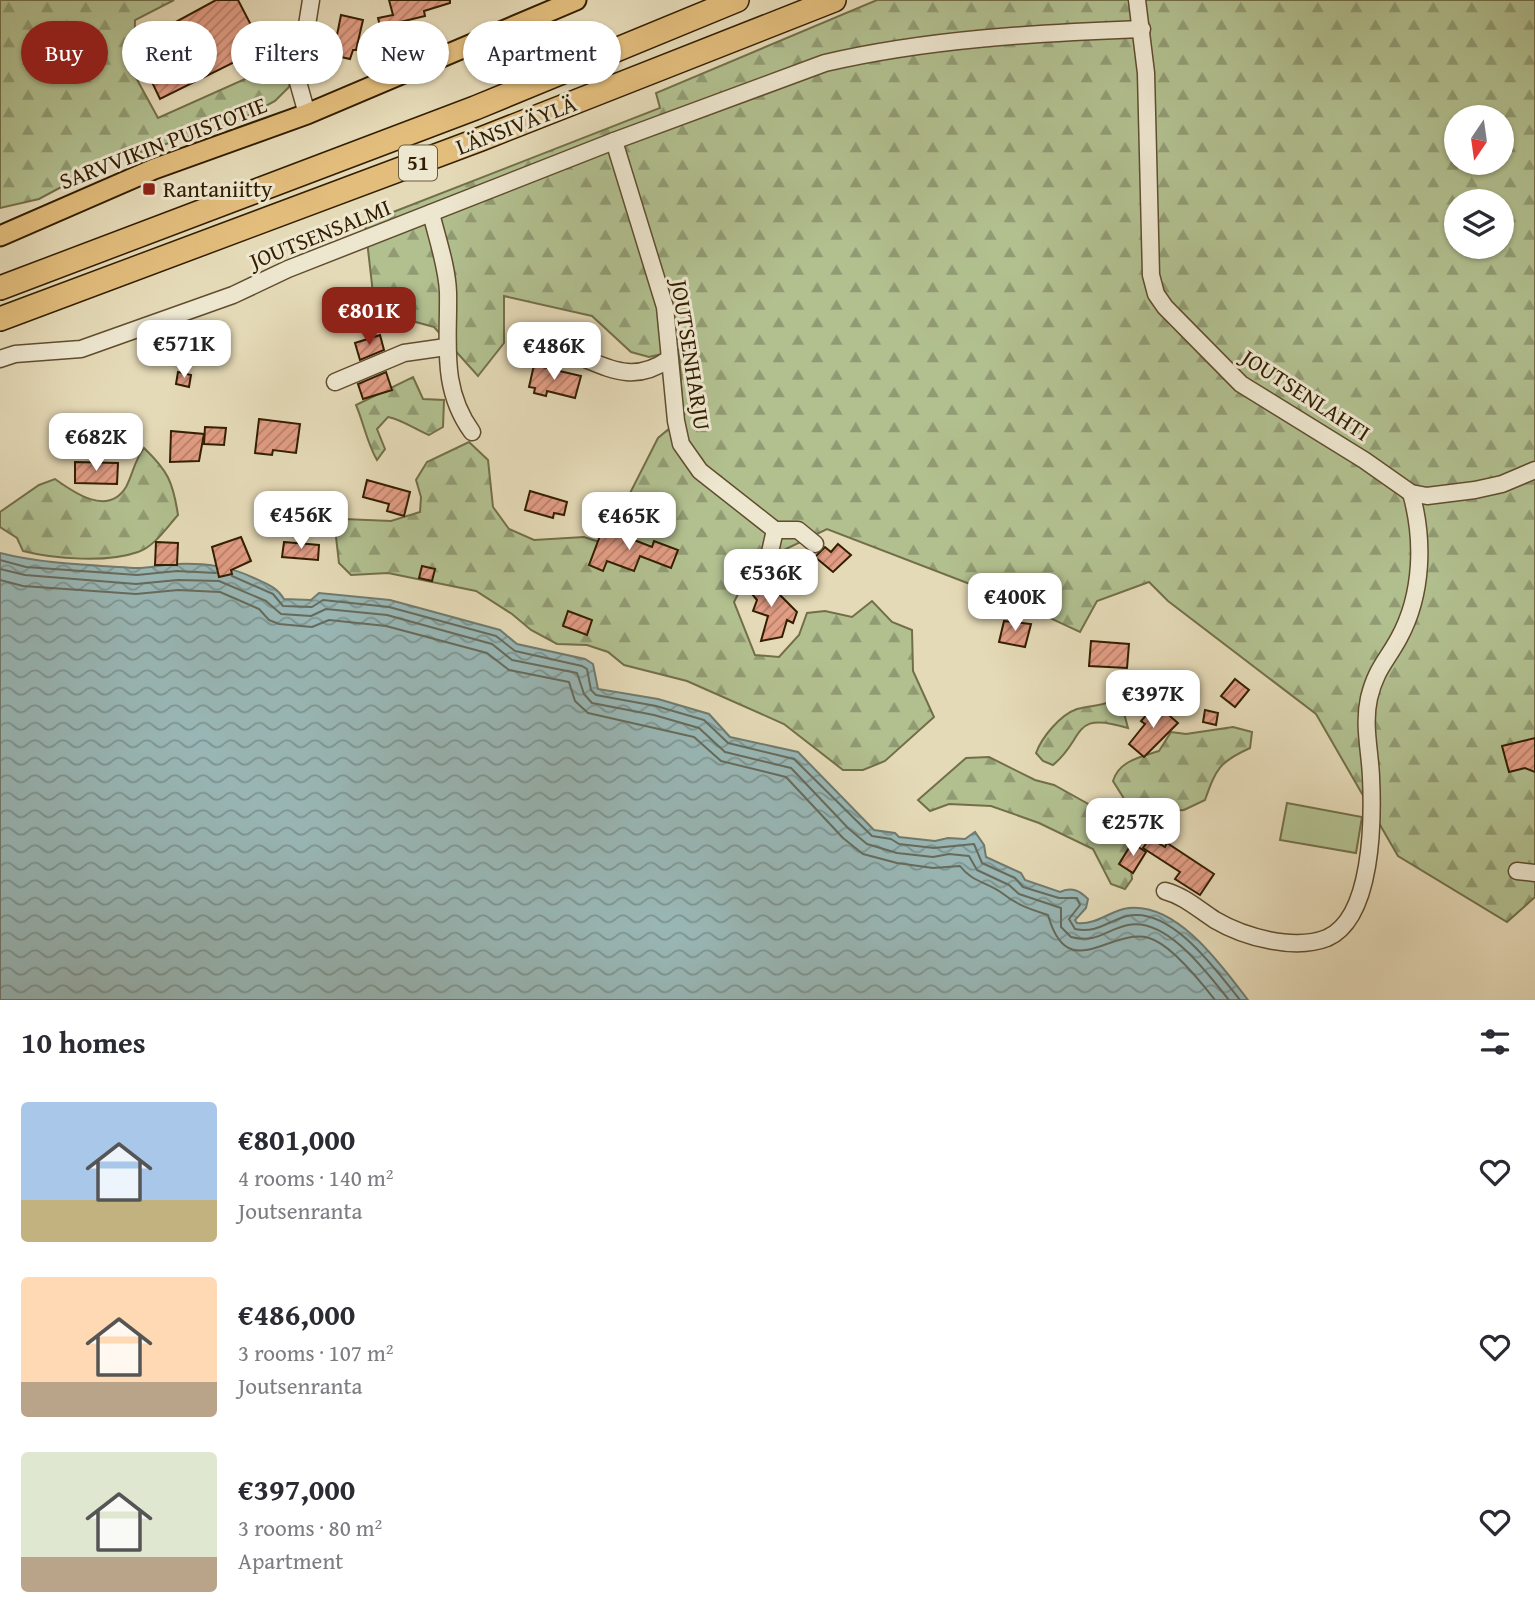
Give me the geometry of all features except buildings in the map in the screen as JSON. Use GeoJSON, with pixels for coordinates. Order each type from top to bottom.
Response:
{"type":"FeatureCollection","features":[{"type":"Feature","properties":{"kind":"highway","name":"LÄNSIVÄYLÄ"},"geometry":{"type":"LineString","coordinates":[[0,288],[475,108],[737,0]]}},
{"type":"Feature","properties":{"kind":"highway","name":"LÄNSIVÄYLÄ"},"geometry":{"type":"LineString","coordinates":[[0,319],[305,206],[834,0]]}},
{"type":"Feature","properties":{"kind":"main road","name":"SARVVIKIN PUISTOTIE"},"geometry":{"type":"LineString","coordinates":[[0,236],[154,169],[307,114],[576,0]]}},
{"type":"Feature","properties":{"kind":"street"},"geometry":{"type":"LineString","coordinates":[[307,114],[298,82],[311,0]]}},
{"type":"Feature","properties":{"kind":"street","name":"JOUTSENLAHTI"},"geometry":{"type":"LineString","coordinates":[[1137,0],[1146,73],[1151,275],[1156,294],[1193,339],[1241,384],[1364,460],[1411,493]]}},
{"type":"Feature","properties":{"kind":"street","name":"JOUTSENSALMI"},"geometry":{"type":"LineString","coordinates":[[0,359],[15,354],[81,349],[233,295],[431,212],[784,76],[859,55],[1007,38],[1142,29]]}},
{"type":"Feature","properties":{"kind":"street","name":"JOUTSENHARJU"},"geometry":{"type":"LineString","coordinates":[[614,141],[665,307],[681,444],[700,471],[775,530]]}},
{"type":"Feature","properties":{"kind":"street"},"geometry":{"type":"LineString","coordinates":[[431,212],[448,290],[446,346],[455,405],[472,432]]}},
{"type":"Feature","properties":{"kind":"street"},"geometry":{"type":"LineString","coordinates":[[335,382],[404,353],[446,346]]}},
{"type":"Feature","properties":{"kind":"street"},"geometry":{"type":"LineString","coordinates":[[561,350],[617,372],[653,370],[669,359]]}},
{"type":"Feature","properties":{"kind":"street"},"geometry":{"type":"LineString","coordinates":[[1165,891],[1186,900],[1235,929],[1283,942],[1308,943],[1326,938],[1346,926],[1352,916],[1368,858],[1371,777],[1366,731],[1368,700],[1380,664],[1401,636],[1418,574],[1419,523],[1411,493],[1427,496],[1475,490],[1502,484],[1535,470]]}},
{"type":"Feature","properties":{"kind":"street"},"geometry":{"type":"LineString","coordinates":[[768,561],[775,530],[797,530],[815,544]]}},
{"type":"Feature","properties":{"kind":"street"},"geometry":{"type":"LineString","coordinates":[[1517,871],[1535,873]]}},
{"type":"Feature","properties":{"kind":"green space"},"geometry":{"type":"Polygon","coordinates":[[[0,0],[174,0],[135,21],[122,21],[122,84],[139,84],[158,118],[234,84],[290,84],[275,101],[238,121],[106,163],[39,199],[0,208],[0,0]]]}},
{"type":"Feature","properties":{"kind":"green space"},"geometry":{"type":"Polygon","coordinates":[[[877,0],[1535,0],[1535,897],[1507,922],[1398,856],[1316,714],[1168,601],[1149,582],[1097,601],[1080,632],[1009,599],[827,529],[753,565],[734,602],[755,655],[779,657],[799,635],[807,613],[825,611],[852,617],[872,601],[892,622],[912,630],[913,671],[934,717],[885,761],[863,770],[843,770],[784,724],[687,681],[624,665],[608,652],[587,645],[557,644],[531,630],[476,591],[388,573],[351,575],[339,563],[336,537],[344,519],[391,521],[420,512],[421,497],[416,480],[427,462],[469,442],[488,460],[493,507],[509,529],[534,540],[584,537],[609,545],[621,531],[627,499],[658,438],[683,417],[679,350],[649,357],[631,352],[592,316],[504,296],[504,343],[478,376],[434,327],[375,311],[365,223],[660,108],[656,93],[877,0]]]}},
{"type":"Feature","properties":{"kind":"green space"},"geometry":{"type":"Polygon","coordinates":[[[413,377],[423,399],[444,400],[443,427],[429,435],[388,417],[377,429],[385,449],[377,460],[356,405],[413,377]]]}},
{"type":"Feature","properties":{"kind":"green space"},"geometry":{"type":"Polygon","coordinates":[[[144,448],[168,478],[178,515],[160,536],[144,549],[111,558],[50,556],[23,551],[17,538],[0,527],[0,512],[39,485],[55,479],[90,499],[110,500],[119,496],[144,448]]]}},
{"type":"Feature","properties":{"kind":"green space"},"geometry":{"type":"Polygon","coordinates":[[[1110,702],[1124,713],[1128,728],[1096,722],[1087,725],[1053,765],[1043,761],[1036,753],[1047,734],[1064,716],[1077,709],[1110,702]]]}},
{"type":"Feature","properties":{"kind":"green space"},"geometry":{"type":"Polygon","coordinates":[[[1233,727],[1252,732],[1250,748],[1225,762],[1212,781],[1205,800],[1184,810],[1153,812],[1132,851],[1132,879],[1125,889],[1111,884],[1093,849],[1039,823],[991,806],[949,804],[930,811],[918,800],[966,758],[989,757],[1035,780],[1054,785],[1110,816],[1126,810],[1123,797],[1113,781],[1125,764],[1159,751],[1171,732],[1186,734],[1233,727]]]}},
{"type":"Feature","properties":{"kind":"green space"},"geometry":{"type":"Polygon","coordinates":[[[1287,803],[1362,817],[1356,853],[1280,840],[1287,803]]]}},
{"type":"Feature","properties":{"kind":"water"},"geometry":{"type":"Polygon","coordinates":[[[0,553],[50,562],[134,568],[177,564],[217,566],[267,584],[284,599],[311,600],[319,593],[390,600],[500,630],[517,644],[585,659],[593,664],[598,689],[658,699],[709,714],[730,737],[798,752],[874,830],[895,833],[899,837],[935,841],[948,838],[965,839],[975,832],[984,845],[986,857],[1021,873],[1025,880],[1060,892],[1075,890],[1085,896],[1088,899],[1086,908],[1075,920],[1077,923],[1091,922],[1129,908],[1147,909],[1165,915],[1197,939],[1248,1000],[0,1000],[0,553]]]}},
{"type":"Feature","properties":{"kind":"place","name":"Rantaniitty"},"geometry":{"type":"Point","coordinates":[149,189]}}]}
